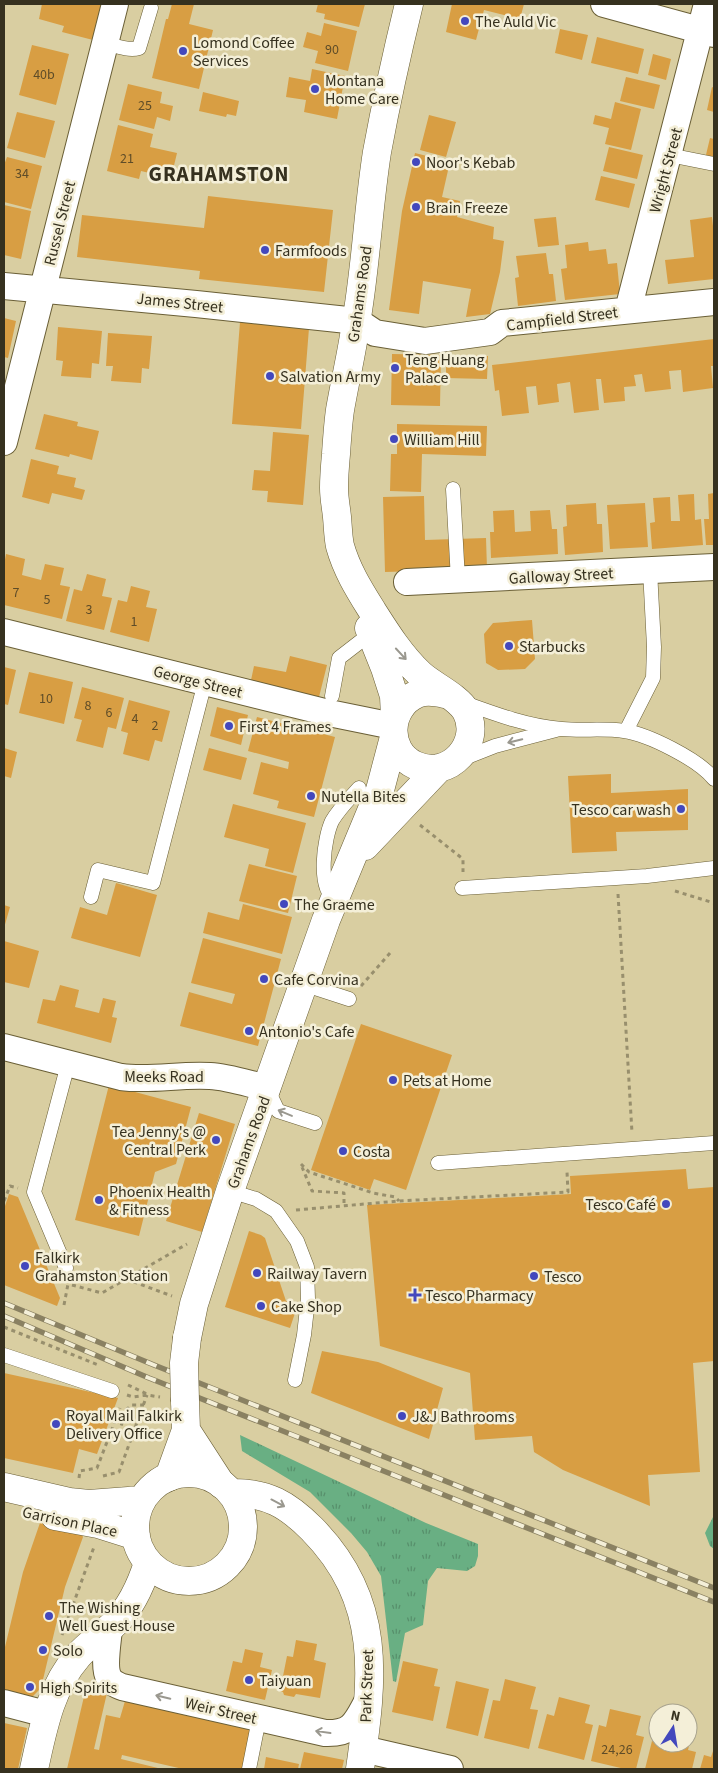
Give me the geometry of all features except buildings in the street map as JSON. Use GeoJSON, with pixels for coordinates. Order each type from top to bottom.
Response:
{"type":"FeatureCollection","features":[{"type":"Feature","properties":{"kind":"main road","name":"Grahams Road"},"geometry":{"type":"LineString","coordinates":[[409,4],[397,53],[377,154],[357,322],[340,412],[334,487],[340,544],[347,567],[356,584],[395,647],[421,675],[452,697]]}},
{"type":"Feature","properties":{"kind":"main road","name":"Grahams Road"},"geometry":{"type":"LineString","coordinates":[[169,1477],[186,1430],[184,1363],[187,1338],[194,1304],[212,1244],[326,920],[380,790],[394,727],[394,696],[385,668],[370,634],[356,584]]}},
{"type":"Feature","properties":{"kind":"main road"},"geometry":{"type":"LineString","coordinates":[[430,691],[452,697],[465,710],[470,722],[470,735],[463,754],[444,766],[427,768],[414,764],[404,757],[397,748],[394,727],[403,703],[417,694],[430,691]]}},
{"type":"Feature","properties":{"kind":"main road","name":"Grahams Road"},"geometry":{"type":"LineString","coordinates":[[351,862],[374,834],[444,766]]}},
{"type":"Feature","properties":{"kind":"main road"},"geometry":{"type":"LineString","coordinates":[[186,1430],[240,1508],[243,1521],[242,1540],[228,1565],[213,1576],[197,1581],[174,1579],[158,1571],[148,1563],[139,1547],[136,1536],[136,1518],[142,1500],[154,1486],[169,1477],[188,1473],[206,1476],[226,1488]]}},
{"type":"Feature","properties":{"kind":"main road","name":"Garrison Place"},"geometry":{"type":"LineString","coordinates":[[4,1487],[69,1502],[89,1504],[142,1500]]}},
{"type":"Feature","properties":{"kind":"main road","name":"Park Street"},"geometry":{"type":"LineString","coordinates":[[226,1488],[264,1496],[283,1505],[301,1518],[324,1542],[339,1562],[354,1590],[365,1620],[370,1660],[368,1700],[369,1757]]}},
{"type":"Feature","properties":{"kind":"main road","name":"Garrison Place"},"geometry":{"type":"LineString","coordinates":[[4,1507],[98,1524],[136,1536]]}},
{"type":"Feature","properties":{"kind":"main road"},"geometry":{"type":"LineString","coordinates":[[34,1769],[46,1714],[61,1680],[78,1656],[109,1629],[128,1607],[141,1585],[148,1563]]}},
{"type":"Feature","properties":{"kind":"street","name":"Russel Street"},"geometry":{"type":"LineString","coordinates":[[4,442],[115,4]]}},
{"type":"Feature","properties":{"kind":"street"},"geometry":{"type":"LineString","coordinates":[[604,4],[708,32]]}},
{"type":"Feature","properties":{"kind":"street","name":"Wright Street"},"geometry":{"type":"LineString","coordinates":[[628,310],[669,155],[708,32],[707,4]]}},
{"type":"Feature","properties":{"kind":"street","name":"James Street"},"geometry":{"type":"LineString","coordinates":[[4,286],[357,322]]}},
{"type":"Feature","properties":{"kind":"street","name":"Campfield Street"},"geometry":{"type":"LineString","coordinates":[[357,322],[375,333],[425,340],[490,332],[502,323],[714,302]]}},
{"type":"Feature","properties":{"kind":"street","name":"Galloway Street"},"geometry":{"type":"LineString","coordinates":[[408,582],[714,567]]}},
{"type":"Feature","properties":{"kind":"street","name":"George Street"},"geometry":{"type":"LineString","coordinates":[[4,632],[329,713],[394,727]]}},
{"type":"Feature","properties":{"kind":"street","name":"Meeks Road"},"geometry":{"type":"LineString","coordinates":[[4,1047],[68,1064],[138,1079],[211,1076],[267,1088]]}},
{"type":"Feature","properties":{"kind":"street","name":"Weir Street"},"geometry":{"type":"LineString","coordinates":[[109,1629],[108,1678],[114,1684],[122,1687],[259,1719],[325,1733],[339,1734],[357,1721],[368,1700]]}},
{"type":"Feature","properties":{"kind":"street"},"geometry":{"type":"LineString","coordinates":[[4,1703],[46,1714]]}},
{"type":"Feature","properties":{"kind":"street"},"geometry":{"type":"LineString","coordinates":[[369,1757],[450,1769]]}},
{"type":"Feature","properties":{"kind":"lane"},"geometry":{"type":"LineString","coordinates":[[105,43],[139,48],[151,8]]}},
{"type":"Feature","properties":{"kind":"lane"},"geometry":{"type":"LineString","coordinates":[[669,155],[714,164]]}},
{"type":"Feature","properties":{"kind":"lane"},"geometry":{"type":"LineString","coordinates":[[453,488],[458,580]]}},
{"type":"Feature","properties":{"kind":"lane"},"geometry":{"type":"LineString","coordinates":[[626,731],[653,678],[654,647],[650,570]]}},
{"type":"Feature","properties":{"kind":"lane"},"geometry":{"type":"LineString","coordinates":[[332,696],[339,658],[370,634]]}},
{"type":"Feature","properties":{"kind":"lane"},"geometry":{"type":"LineString","coordinates":[[91,897],[98,870],[153,883],[205,682]]}},
{"type":"Feature","properties":{"kind":"lane"},"geometry":{"type":"LineString","coordinates":[[452,697],[510,720],[562,729],[626,731],[688,757],[709,772],[714,779]]}},
{"type":"Feature","properties":{"kind":"lane"},"geometry":{"type":"LineString","coordinates":[[444,766],[495,746],[562,729]]}},
{"type":"Feature","properties":{"kind":"lane"},"geometry":{"type":"LineString","coordinates":[[335,899],[327,891],[324,873],[325,854],[331,824],[341,808],[359,788]]}},
{"type":"Feature","properties":{"kind":"lane"},"geometry":{"type":"LineString","coordinates":[[462,888],[647,876],[714,868]]}},
{"type":"Feature","properties":{"kind":"lane"},"geometry":{"type":"LineString","coordinates":[[303,984],[349,999]]}},
{"type":"Feature","properties":{"kind":"lane"},"geometry":{"type":"LineString","coordinates":[[66,1268],[34,1192],[68,1064]]}},
{"type":"Feature","properties":{"kind":"lane"},"geometry":{"type":"LineString","coordinates":[[267,1088],[278,1111],[315,1124]]}},
{"type":"Feature","properties":{"kind":"lane"},"geometry":{"type":"LineString","coordinates":[[438,1163],[714,1143]]}},
{"type":"Feature","properties":{"kind":"lane"},"geometry":{"type":"LineString","coordinates":[[230,1191],[256,1199],[276,1211],[297,1241],[307,1267],[308,1299],[304,1335],[295,1380]]}},
{"type":"Feature","properties":{"kind":"lane"},"geometry":{"type":"LineString","coordinates":[[4,1355],[112,1390]]}},
{"type":"Feature","properties":{"kind":"lane"},"geometry":{"type":"LineString","coordinates":[[249,1769],[259,1719]]}},
{"type":"Feature","properties":{"kind":"path"},"geometry":{"type":"LineString","coordinates":[[618,894],[633,1149]]}},
{"type":"Feature","properties":{"kind":"path"},"geometry":{"type":"LineString","coordinates":[[349,999],[390,953]]}},
{"type":"Feature","properties":{"kind":"path"},"geometry":{"type":"LineString","coordinates":[[344,1206],[344,1193],[312,1191],[301,1164],[309,1172],[373,1193],[395,1197],[399,1201]]}},
{"type":"Feature","properties":{"kind":"path"},"geometry":{"type":"LineString","coordinates":[[276,1211],[399,1201],[568,1192],[567,1172],[576,1172]]}},
{"type":"Feature","properties":{"kind":"path"},"geometry":{"type":"LineString","coordinates":[[68,1284],[102,1293],[186,1244],[212,1244]]}},
{"type":"Feature","properties":{"kind":"path"},"geometry":{"type":"LineString","coordinates":[[126,1279],[160,1292]]}},
{"type":"Feature","properties":{"kind":"path"},"geometry":{"type":"LineString","coordinates":[[4,1327],[98,1365]]}},
{"type":"Feature","properties":{"kind":"path"},"geometry":{"type":"LineString","coordinates":[[137,1388],[147,1395]]}},
{"type":"Feature","properties":{"kind":"path"},"geometry":{"type":"LineString","coordinates":[[79,1483],[80,1471],[97,1468],[125,1395],[133,1397],[147,1395]]}},
{"type":"Feature","properties":{"kind":"path"},"geometry":{"type":"LineString","coordinates":[[119,1472],[147,1395]]}},
{"type":"Feature","properties":{"kind":"path"},"geometry":{"type":"LineString","coordinates":[[108,1437],[116,1440],[127,1409],[132,1405],[144,1405]]}},
{"type":"Feature","properties":{"kind":"path"},"geometry":{"type":"LineString","coordinates":[[78,1656],[62,1636],[96,1541]]}},
{"type":"Feature","properties":{"kind":"green space"},"geometry":{"type":"Polygon","coordinates":[[[240,1435],[426,1523],[478,1544],[478,1556],[475,1566],[467,1571],[437,1568],[428,1581],[423,1625],[405,1633],[396,1682],[393,1681],[381,1576],[367,1552],[310,1492],[242,1451],[240,1435]]]}},
{"type":"Feature","properties":{"kind":"green space"},"geometry":{"type":"Polygon","coordinates":[[[714,1515],[714,1549],[710,1546],[705,1533],[714,1515]]]}},
{"type":"Feature","properties":{"kind":"railway"},"geometry":{"type":"LineString","coordinates":[[4,1303],[154,1365],[714,1588]]}},
{"type":"Feature","properties":{"kind":"railway"},"geometry":{"type":"LineString","coordinates":[[4,1316],[149,1378],[714,1602]]}},
{"type":"Feature","properties":{"kind":"place","name":"The Auld Vic"},"geometry":{"type":"Point","coordinates":[465,21]}},
{"type":"Feature","properties":{"kind":"place","name":"Lomond Coffee Services"},"geometry":{"type":"Point","coordinates":[183,51]}},
{"type":"Feature","properties":{"kind":"place","name":"Montana Home Care"},"geometry":{"type":"Point","coordinates":[315,89]}},
{"type":"Feature","properties":{"kind":"place","name":"Noor's Kebab"},"geometry":{"type":"Point","coordinates":[416,162]}},
{"type":"Feature","properties":{"kind":"place","name":"Brain Freeze"},"geometry":{"type":"Point","coordinates":[416,207]}},
{"type":"Feature","properties":{"kind":"place","name":"Farmfoods"},"geometry":{"type":"Point","coordinates":[265,250]}},
{"type":"Feature","properties":{"kind":"place","name":"Teng Huang Palace"},"geometry":{"type":"Point","coordinates":[395,368]}},
{"type":"Feature","properties":{"kind":"place","name":"Salvation Army"},"geometry":{"type":"Point","coordinates":[270,376]}},
{"type":"Feature","properties":{"kind":"place","name":"William Hill"},"geometry":{"type":"Point","coordinates":[394,439]}},
{"type":"Feature","properties":{"kind":"place","name":"Starbucks"},"geometry":{"type":"Point","coordinates":[509,646]}},
{"type":"Feature","properties":{"kind":"place","name":"First 4 Frames"},"geometry":{"type":"Point","coordinates":[229,726]}},
{"type":"Feature","properties":{"kind":"place","name":"Nutella Bites"},"geometry":{"type":"Point","coordinates":[311,796]}},
{"type":"Feature","properties":{"kind":"place","name":"Tesco car wash"},"geometry":{"type":"Point","coordinates":[681,809]}},
{"type":"Feature","properties":{"kind":"place","name":"The Graeme"},"geometry":{"type":"Point","coordinates":[284,904]}},
{"type":"Feature","properties":{"kind":"place","name":"Cafe Corvina"},"geometry":{"type":"Point","coordinates":[264,979]}},
{"type":"Feature","properties":{"kind":"place","name":"Antonio's Cafe"},"geometry":{"type":"Point","coordinates":[249,1031]}},
{"type":"Feature","properties":{"kind":"place","name":"Pets at Home"},"geometry":{"type":"Point","coordinates":[393,1080]}},
{"type":"Feature","properties":{"kind":"place","name":"Tea Jenny's @ Central Perk"},"geometry":{"type":"Point","coordinates":[216,1140]}},
{"type":"Feature","properties":{"kind":"place","name":"Costa"},"geometry":{"type":"Point","coordinates":[343,1151]}},
{"type":"Feature","properties":{"kind":"place","name":"Phoenix Health & Fitness"},"geometry":{"type":"Point","coordinates":[99,1200]}},
{"type":"Feature","properties":{"kind":"place","name":"Tesco Café"},"geometry":{"type":"Point","coordinates":[666,1204]}},
{"type":"Feature","properties":{"kind":"place","name":"Falkirk Grahamston Station"},"geometry":{"type":"Point","coordinates":[25,1266]}},
{"type":"Feature","properties":{"kind":"place","name":"Railway Tavern"},"geometry":{"type":"Point","coordinates":[257,1273]}},
{"type":"Feature","properties":{"kind":"place","name":"Tesco"},"geometry":{"type":"Point","coordinates":[534,1276]}},
{"type":"Feature","properties":{"kind":"place","name":"Tesco Pharmacy"},"geometry":{"type":"Point","coordinates":[415,1295]}},
{"type":"Feature","properties":{"kind":"place","name":"Cake Shop"},"geometry":{"type":"Point","coordinates":[261,1306]}},
{"type":"Feature","properties":{"kind":"place","name":"J&J Bathrooms"},"geometry":{"type":"Point","coordinates":[402,1416]}},
{"type":"Feature","properties":{"kind":"place","name":"Royal Mail Falkirk Delivery Office"},"geometry":{"type":"Point","coordinates":[56,1424]}},
{"type":"Feature","properties":{"kind":"place","name":"The Wishing Well Guest House"},"geometry":{"type":"Point","coordinates":[49,1616]}},
{"type":"Feature","properties":{"kind":"place","name":"Solo"},"geometry":{"type":"Point","coordinates":[43,1650]}},
{"type":"Feature","properties":{"kind":"place","name":"Taiyuan"},"geometry":{"type":"Point","coordinates":[249,1680]}},
{"type":"Feature","properties":{"kind":"place","name":"High Spirits"},"geometry":{"type":"Point","coordinates":[30,1687]}},
{"type":"Feature","properties":{"kind":"district","name":"GRAHAMSTON"},"geometry":{"type":"Point","coordinates":[219,174]}}]}
